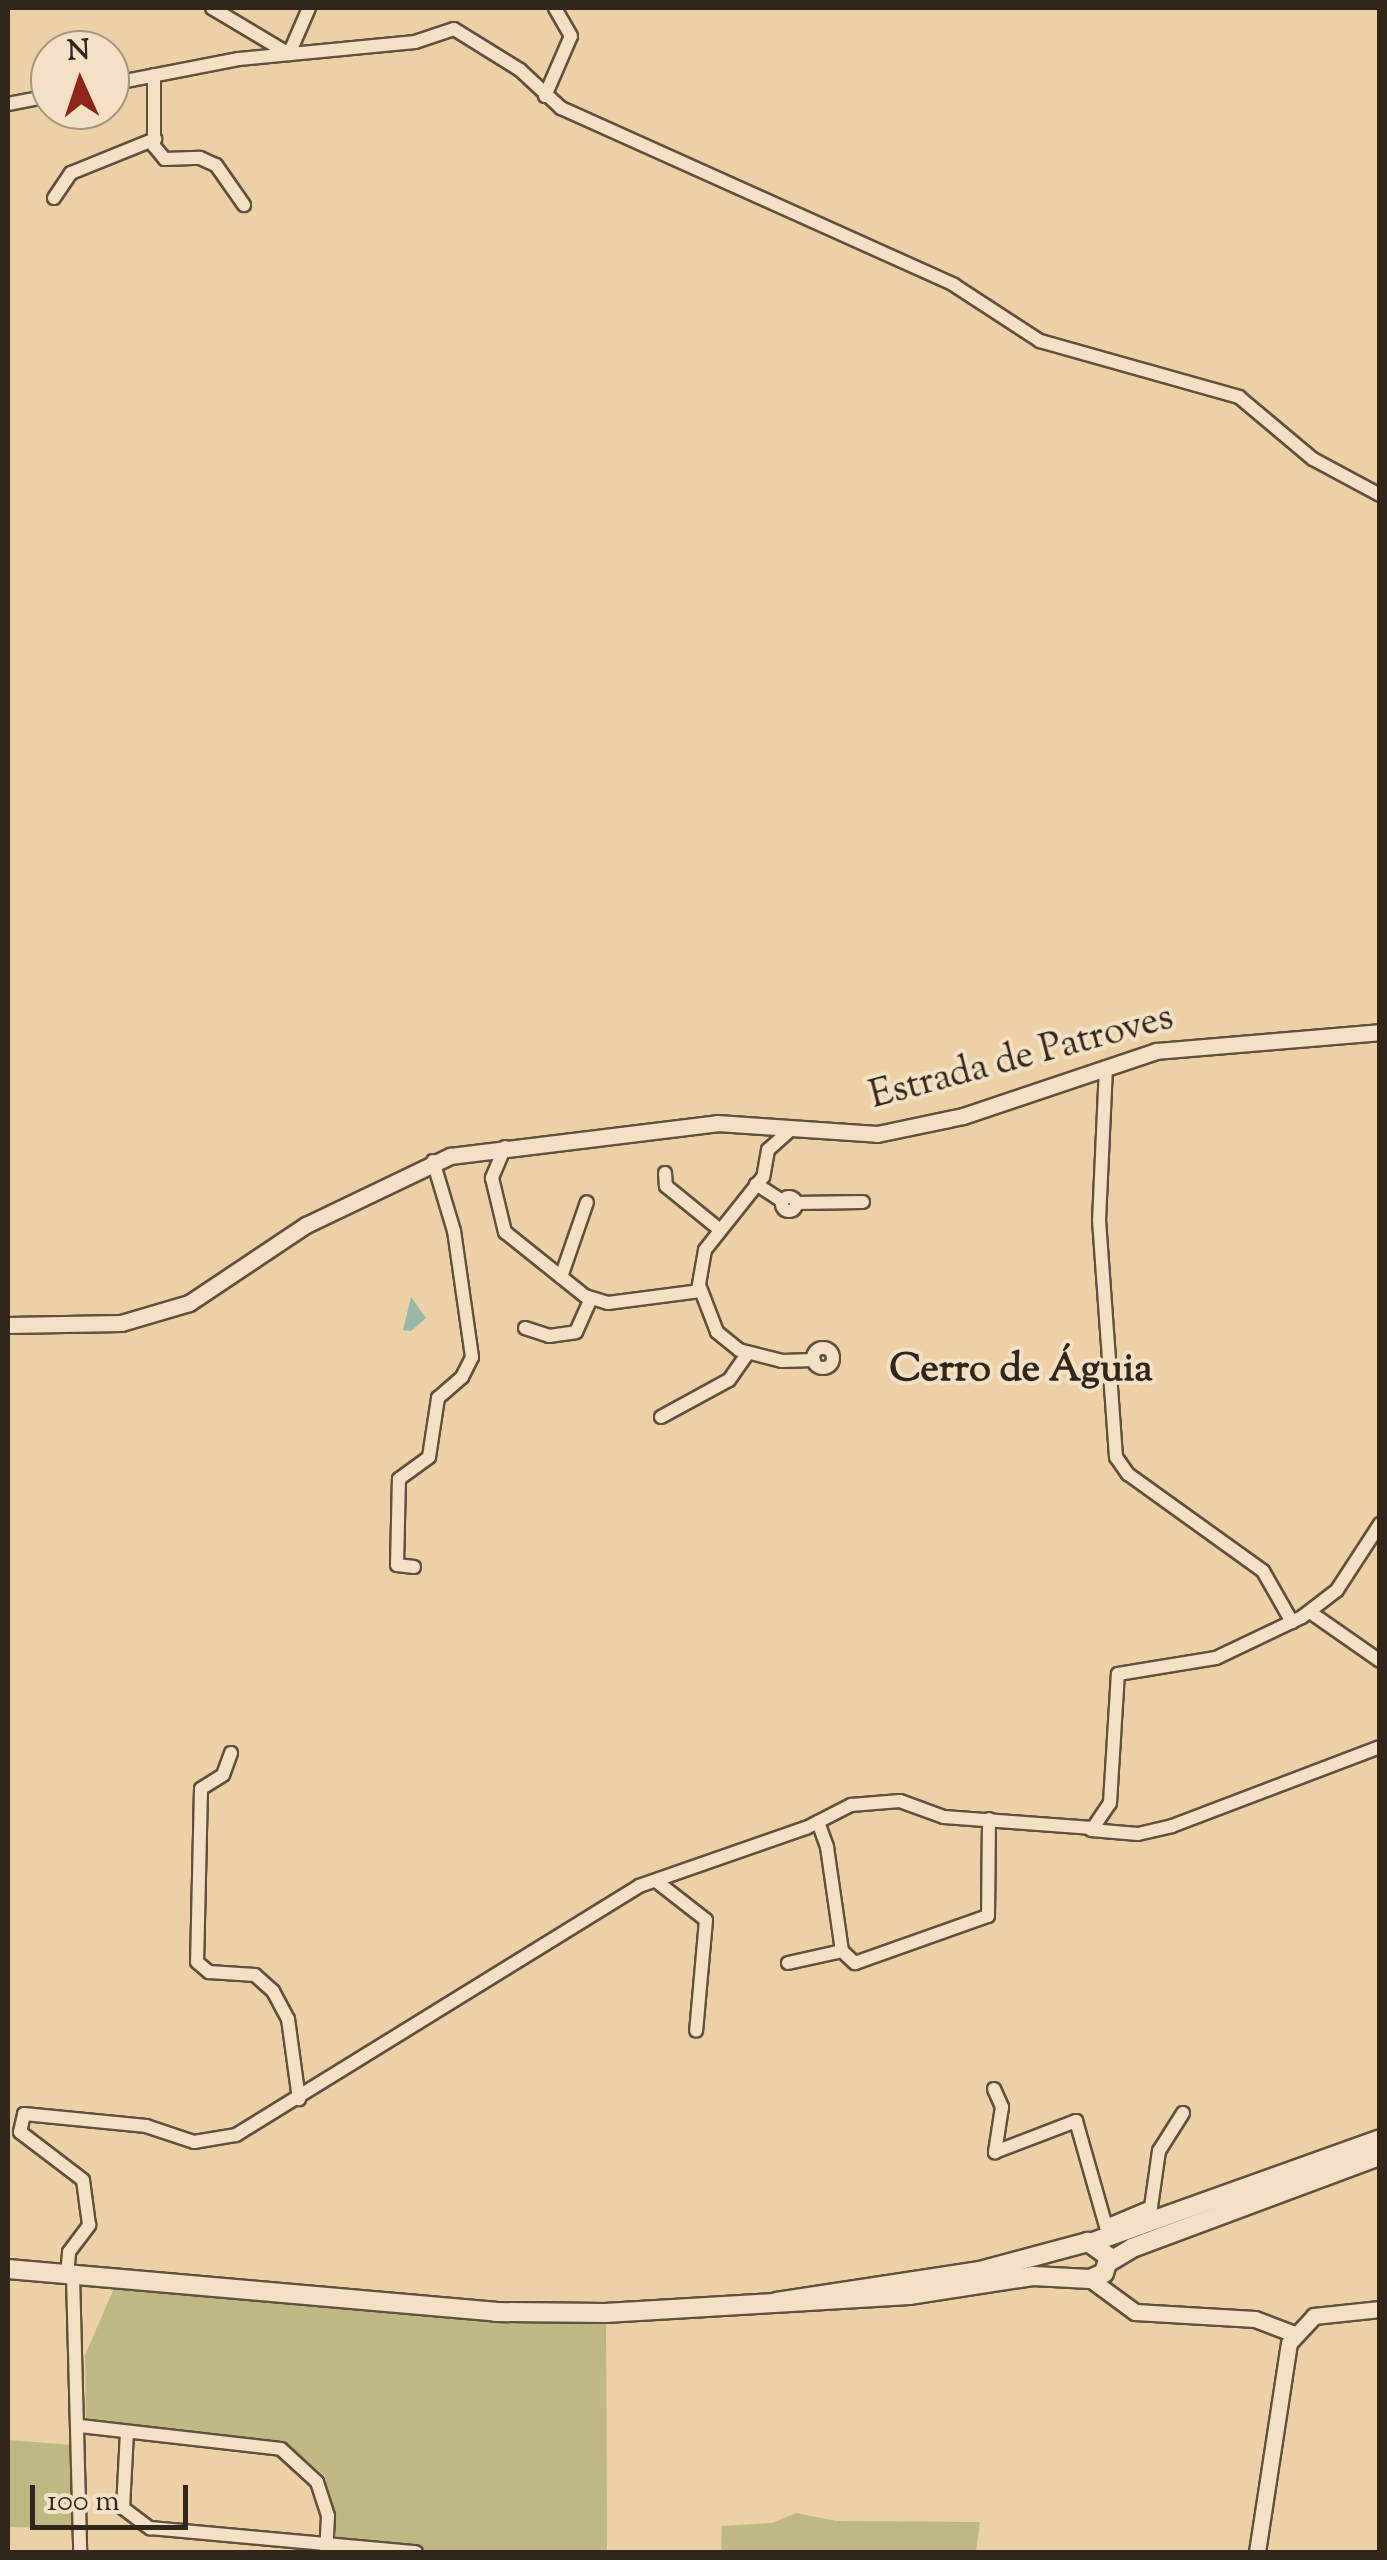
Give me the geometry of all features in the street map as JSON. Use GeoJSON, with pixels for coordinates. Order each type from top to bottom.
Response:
{"type":"FeatureCollection","features":[{"type":"Feature","properties":{"kind":"main road"},"geometry":{"type":"LineString","coordinates":[[776,2302],[980,2271],[1097,2238],[1380,2139]]}},
{"type":"Feature","properties":{"kind":"main road"},"geometry":{"type":"LineString","coordinates":[[1109,2262],[1132,2248],[1380,2156]]}},
{"type":"Feature","properties":{"kind":"main road"},"geometry":{"type":"LineString","coordinates":[[8,2269],[495,2312],[909,2295],[1084,2277],[1104,2274],[1109,2262],[1107,2251],[1097,2238]]}},
{"type":"Feature","properties":{"kind":"main road"},"geometry":{"type":"LineString","coordinates":[[1084,2277],[1072,2260],[1097,2238]]}},
{"type":"Feature","properties":{"kind":"street"},"geometry":{"type":"LineString","coordinates":[[212,8],[289,54]]}},
{"type":"Feature","properties":{"kind":"street"},"geometry":{"type":"LineString","coordinates":[[289,54],[309,8]]}},
{"type":"Feature","properties":{"kind":"street"},"geometry":{"type":"LineString","coordinates":[[545,96],[572,36],[555,8]]}},
{"type":"Feature","properties":{"kind":"street"},"geometry":{"type":"LineString","coordinates":[[130,80],[289,54],[415,42],[454,29],[520,70],[545,96],[954,284],[1040,340],[1239,397],[1313,460],[1380,496]]}},
{"type":"Feature","properties":{"kind":"street"},"geometry":{"type":"LineString","coordinates":[[154,75],[155,139],[165,159],[200,158],[216,165],[244,205]]}},
{"type":"Feature","properties":{"kind":"street"},"geometry":{"type":"LineString","coordinates":[[54,198],[71,173],[155,139]]}},
{"type":"Feature","properties":{"kind":"street","name":"Estrada de Patroves"},"geometry":{"type":"LineString","coordinates":[[8,1325],[121,1323],[189,1303],[306,1226],[433,1161],[470,1153],[690,1125],[846,1137],[934,1124],[1106,1068],[1223,1042],[1380,1032]]}},
{"type":"Feature","properties":{"kind":"street"},"geometry":{"type":"LineString","coordinates":[[1106,1068],[1099,1220],[1116,1456],[1128,1474],[1263,1572],[1292,1622]]}},
{"type":"Feature","properties":{"kind":"street"},"geometry":{"type":"LineString","coordinates":[[754,1127],[768,1150]]}},
{"type":"Feature","properties":{"kind":"street"},"geometry":{"type":"LineString","coordinates":[[788,1132],[768,1150],[756,1184],[705,1250],[700,1291],[717,1332],[747,1354],[814,1360]]}},
{"type":"Feature","properties":{"kind":"street"},"geometry":{"type":"LineString","coordinates":[[492,1178],[505,1148]]}},
{"type":"Feature","properties":{"kind":"street"},"geometry":{"type":"LineString","coordinates":[[470,1153],[492,1178],[504,1232],[591,1300],[700,1291]]}},
{"type":"Feature","properties":{"kind":"street"},"geometry":{"type":"LineString","coordinates":[[414,1567],[397,1565],[399,1479],[428,1456],[438,1398],[472,1357],[454,1231],[433,1161]]}},
{"type":"Feature","properties":{"kind":"street"},"geometry":{"type":"LineString","coordinates":[[651,1190],[666,1180],[719,1230]]}},
{"type":"Feature","properties":{"kind":"street"},"geometry":{"type":"LineString","coordinates":[[756,1184],[789,1202],[863,1202]]}},
{"type":"Feature","properties":{"kind":"street"},"geometry":{"type":"LineString","coordinates":[[561,1278],[587,1202]]}},
{"type":"Feature","properties":{"kind":"street"},"geometry":{"type":"LineString","coordinates":[[525,1328],[549,1336],[576,1332],[591,1300]]}},
{"type":"Feature","properties":{"kind":"street"},"geometry":{"type":"LineString","coordinates":[[661,1417],[729,1380],[747,1354]]}},
{"type":"Feature","properties":{"kind":"street"},"geometry":{"type":"LineString","coordinates":[[1109,1833],[1118,1674],[1216,1658],[1310,1612],[1337,1590],[1380,1524]]}},
{"type":"Feature","properties":{"kind":"street"},"geometry":{"type":"LineString","coordinates":[[1310,1612],[1380,1661]]}},
{"type":"Feature","properties":{"kind":"street"},"geometry":{"type":"LineString","coordinates":[[80,2552],[80,2426],[69,2252],[89,2225],[83,2180],[20,2132],[18,2118],[74,2117],[146,2126],[177,2140],[218,2141],[299,2099],[656,1882],[818,1822],[851,1804],[884,1800],[944,1817],[1109,1833],[1172,1826],[1380,1747]]}},
{"type":"Feature","properties":{"kind":"street"},"geometry":{"type":"LineString","coordinates":[[232,1753],[223,1775],[201,1789],[197,1962],[209,1972],[255,1975],[273,1990],[288,2019],[299,2099]]}},
{"type":"Feature","properties":{"kind":"street"},"geometry":{"type":"LineString","coordinates":[[1084,1828],[1102,1823],[1110,1804]]}},
{"type":"Feature","properties":{"kind":"street"},"geometry":{"type":"LineString","coordinates":[[818,1822],[828,1846],[842,1952],[854,1963],[882,1957],[988,1916],[989,1820]]}},
{"type":"Feature","properties":{"kind":"street"},"geometry":{"type":"LineString","coordinates":[[656,1882],[706,1920],[696,2031]]}},
{"type":"Feature","properties":{"kind":"street"},"geometry":{"type":"LineString","coordinates":[[788,1963],[842,1952]]}},
{"type":"Feature","properties":{"kind":"street"},"geometry":{"type":"LineString","coordinates":[[994,2089],[1002,2107],[995,2152],[1076,2120],[1097,2238],[1151,2207],[1159,2151],[1183,2113]]}},
{"type":"Feature","properties":{"kind":"street"},"geometry":{"type":"LineString","coordinates":[[1084,2277],[1127,2308],[1255,2320],[1294,2334]]}},
{"type":"Feature","properties":{"kind":"street"},"geometry":{"type":"LineString","coordinates":[[1257,2552],[1284,2357],[1294,2334],[1314,2316],[1380,2310]]}},
{"type":"Feature","properties":{"kind":"street"},"geometry":{"type":"LineString","coordinates":[[80,2426],[280,2448],[318,2482],[328,2516],[326,2549]]}},
{"type":"Feature","properties":{"kind":"street"},"geometry":{"type":"LineString","coordinates":[[127,2432],[120,2490],[135,2522],[326,2549],[416,2552]]}},
{"type":"Feature","properties":{"kind":"shaded area"},"geometry":{"type":"Polygon","coordinates":[[[411,1297],[426,1318],[411,1331],[403,1330],[411,1297]]]}},
{"type":"Feature","properties":{"kind":"shaded area"},"geometry":{"type":"Polygon","coordinates":[[[115,2286],[606,2317],[607,2552],[439,2552],[334,2542],[325,2476],[284,2441],[86,2419],[85,2355],[115,2286]]]}},
{"type":"Feature","properties":{"kind":"shaded area"},"geometry":{"type":"Polygon","coordinates":[[[8,2440],[73,2445],[73,2528],[8,2527],[8,2440]]]}},
{"type":"Feature","properties":{"kind":"shaded area"},"geometry":{"type":"Polygon","coordinates":[[[796,2513],[836,2521],[980,2522],[976,2552],[721,2552],[722,2526],[772,2523],[796,2513]]]}},
{"type":"Feature","properties":{"kind":"district","name":"Cerro de Águia"},"geometry":{"type":"Point","coordinates":[1021,1371]}}]}
